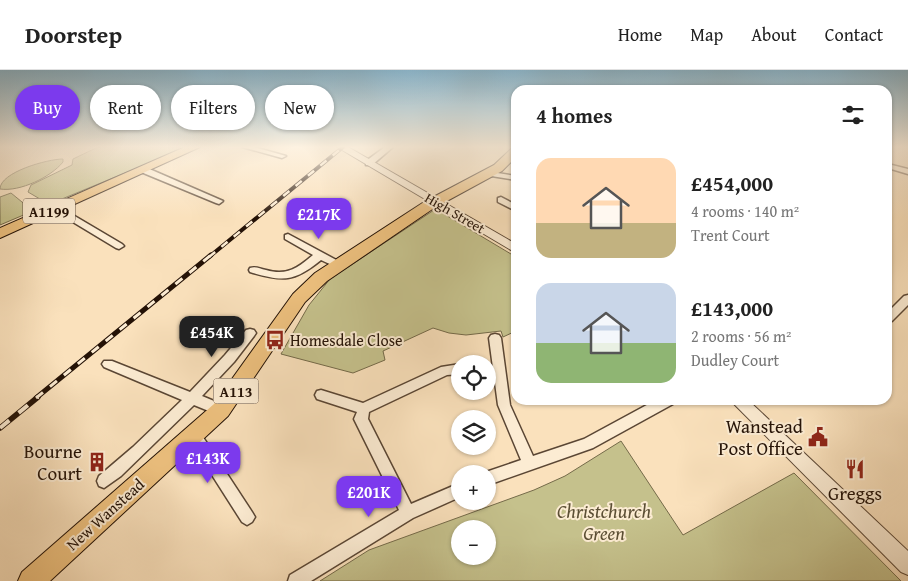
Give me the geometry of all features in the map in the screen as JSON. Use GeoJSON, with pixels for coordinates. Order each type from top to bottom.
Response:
{"type":"FeatureCollection","features":[{"type":"Feature","properties":{"kind":"main road","name":"A1199"},"geometry":{"type":"LineString","coordinates":[[0,234],[142,171]]}},
{"type":"Feature","properties":{"kind":"main road","name":"A113"},"geometry":{"type":"LineString","coordinates":[[435,202],[491,171]]}},
{"type":"Feature","properties":{"kind":"main road","name":"New Wanstead"},"geometry":{"type":"LineString","coordinates":[[31,581],[221,410],[328,260],[435,202]]}},
{"type":"Feature","properties":{"kind":"street"},"geometry":{"type":"LineString","coordinates":[[146,171],[219,201]]}},
{"type":"Feature","properties":{"kind":"street","name":"High Street"},"geometry":{"type":"LineString","coordinates":[[382,171],[511,246]]}},
{"type":"Feature","properties":{"kind":"street"},"geometry":{"type":"LineString","coordinates":[[488,173],[511,177]]}},
{"type":"Feature","properties":{"kind":"street"},"geometry":{"type":"LineString","coordinates":[[501,200],[511,205]]}},
{"type":"Feature","properties":{"kind":"street"},"geometry":{"type":"LineString","coordinates":[[56,208],[119,246]]}},
{"type":"Feature","properties":{"kind":"street"},"geometry":{"type":"LineString","coordinates":[[288,237],[328,260]]}},
{"type":"Feature","properties":{"kind":"street"},"geometry":{"type":"LineString","coordinates":[[254,270],[279,278],[297,274],[328,260]]}},
{"type":"Feature","properties":{"kind":"street"},"geometry":{"type":"LineString","coordinates":[[892,314],[908,299]]}},
{"type":"Feature","properties":{"kind":"street"},"geometry":{"type":"LineString","coordinates":[[104,481],[144,449],[241,346],[250,332]]}},
{"type":"Feature","properties":{"kind":"street"},"geometry":{"type":"LineString","coordinates":[[493,355],[495,338]]}},
{"type":"Feature","properties":{"kind":"street"},"geometry":{"type":"LineString","coordinates":[[241,346],[261,352]]}},
{"type":"Feature","properties":{"kind":"street"},"geometry":{"type":"LineString","coordinates":[[108,364],[221,410]]}},
{"type":"Feature","properties":{"kind":"street"},"geometry":{"type":"LineString","coordinates":[[321,395],[364,409],[445,370],[451,369]]}},
{"type":"Feature","properties":{"kind":"street"},"geometry":{"type":"LineString","coordinates":[[496,378],[504,405],[529,463]]}},
{"type":"Feature","properties":{"kind":"street"},"geometry":{"type":"LineString","coordinates":[[496,475],[588,444],[659,405]]}},
{"type":"Feature","properties":{"kind":"street"},"geometry":{"type":"LineString","coordinates":[[743,405],[908,564]]}},
{"type":"Feature","properties":{"kind":"street"},"geometry":{"type":"LineString","coordinates":[[364,409],[361,419],[408,512]]}},
{"type":"Feature","properties":{"kind":"street"},"geometry":{"type":"LineString","coordinates":[[194,435],[247,517]]}},
{"type":"Feature","properties":{"kind":"street"},"geometry":{"type":"LineString","coordinates":[[296,581],[408,512],[451,494]]}},
{"type":"Feature","properties":{"kind":"green space"},"geometry":{"type":"Polygon","coordinates":[[[54,171],[26,186],[0,189],[2,183],[16,172],[54,171]]]}},
{"type":"Feature","properties":{"kind":"green space"},"geometry":{"type":"Polygon","coordinates":[[[60,171],[130,171],[57,201],[45,202],[28,192],[31,185],[60,171]]]}},
{"type":"Feature","properties":{"kind":"green space"},"geometry":{"type":"Polygon","coordinates":[[[11,193],[33,211],[0,225],[0,197],[11,193]]]}},
{"type":"Feature","properties":{"kind":"green space"},"geometry":{"type":"Polygon","coordinates":[[[434,210],[439,211],[511,254],[511,333],[503,337],[501,331],[466,335],[449,333],[433,328],[383,351],[385,360],[353,373],[281,354],[309,305],[330,279],[434,210]]]}},
{"type":"Feature","properties":{"kind":"green space","name":"Christchurch Green"},"geometry":{"type":"Polygon","coordinates":[[[621,441],[683,535],[794,473],[901,581],[320,581],[369,550],[451,520],[451,565],[496,565],[496,520],[452,520],[479,510],[496,510],[496,504],[565,476],[621,441]]]}},
{"type":"Feature","properties":{"kind":"railway"},"geometry":{"type":"LineString","coordinates":[[209,257],[314,171]]}},
{"type":"Feature","properties":{"kind":"railway"},"geometry":{"type":"LineString","coordinates":[[36,398],[211,255]]}},
{"type":"Feature","properties":{"kind":"railway"},"geometry":{"type":"LineString","coordinates":[[0,428],[38,397]]}},
{"type":"Feature","properties":{"kind":"place","name":"Homesdale Close"},"geometry":{"type":"Point","coordinates":[275,340]}},
{"type":"Feature","properties":{"kind":"place","name":"Wanstead Post Office"},"geometry":{"type":"Point","coordinates":[818,437]}},
{"type":"Feature","properties":{"kind":"place","name":"Bourne Court"},"geometry":{"type":"Point","coordinates":[97,462]}},
{"type":"Feature","properties":{"kind":"place","name":"Greggs"},"geometry":{"type":"Point","coordinates":[855,469]}}]}
